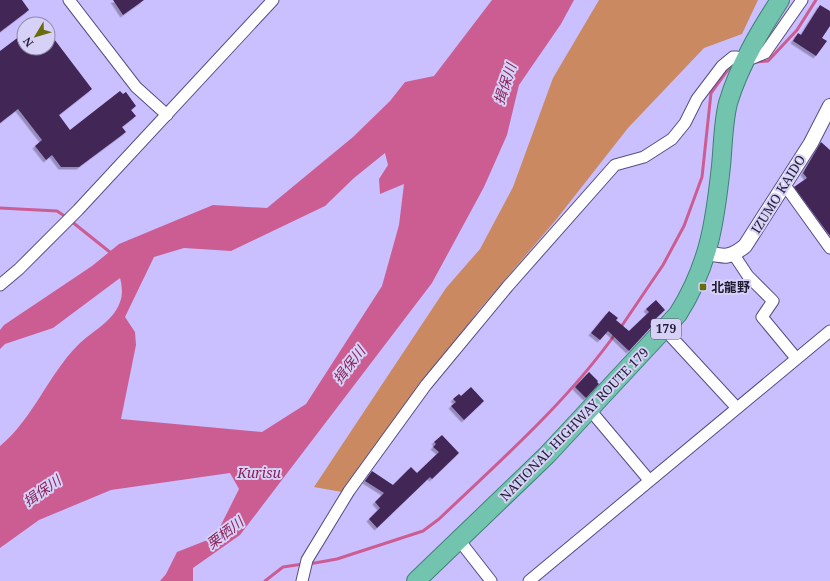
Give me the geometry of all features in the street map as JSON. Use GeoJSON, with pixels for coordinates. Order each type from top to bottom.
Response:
{"type":"FeatureCollection","features":[{"type":"Feature","properties":{"kind":"highway","name":"NATIONAL HIGHWAY ROUTE 179"},"geometry":{"type":"LineString","coordinates":[[416,581],[590,410],[665,330],[686,301],[708,253],[714,221],[728,104],[740,71],[754,43],[780,0]]}},
{"type":"Feature","properties":{"kind":"street"},"geometry":{"type":"LineString","coordinates":[[69,0],[136,88],[167,115]]}},
{"type":"Feature","properties":{"kind":"street"},"geometry":{"type":"LineString","coordinates":[[0,285],[19,269],[78,210],[273,0]]}},
{"type":"Feature","properties":{"kind":"street"},"geometry":{"type":"LineString","coordinates":[[753,58],[766,53],[802,0]]}},
{"type":"Feature","properties":{"kind":"street"},"geometry":{"type":"LineString","coordinates":[[302,581],[306,565],[348,491],[426,385],[508,286],[615,165],[644,157],[672,139],[685,123],[697,99],[722,66],[733,57],[738,57]]}},
{"type":"Feature","properties":{"kind":"street","name":"IZUMO KAIDO"},"geometry":{"type":"LineString","coordinates":[[734,255],[745,246],[811,143],[830,106]]}},
{"type":"Feature","properties":{"kind":"street"},"geometry":{"type":"LineString","coordinates":[[784,184],[830,248]]}},
{"type":"Feature","properties":{"kind":"street"},"geometry":{"type":"LineString","coordinates":[[708,253],[723,256],[734,255],[748,276],[773,301],[762,317],[796,358]]}},
{"type":"Feature","properties":{"kind":"street"},"geometry":{"type":"LineString","coordinates":[[665,330],[736,408]]}},
{"type":"Feature","properties":{"kind":"street"},"geometry":{"type":"LineString","coordinates":[[529,581],[830,331]]}},
{"type":"Feature","properties":{"kind":"street"},"geometry":{"type":"LineString","coordinates":[[590,410],[649,480]]}},
{"type":"Feature","properties":{"kind":"street"},"geometry":{"type":"LineString","coordinates":[[459,540],[491,581]]}},
{"type":"Feature","properties":{"kind":"shaded area"},"geometry":{"type":"Polygon","coordinates":[[[599,0],[758,0],[742,34],[704,48],[628,128],[555,221],[479,310],[342,492],[314,487],[446,288],[480,249],[513,187],[553,78],[599,0]]]}},
{"type":"Feature","properties":{"kind":"water"},"geometry":{"type":"Polygon","coordinates":[[[492,0],[574,0],[561,24],[519,85],[507,135],[484,187],[432,283],[240,535],[193,568],[193,581],[160,581],[166,574],[177,552],[215,537],[239,489],[230,473],[111,490],[39,520],[0,548],[0,446],[22,423],[67,357],[78,345],[102,326],[117,309],[122,296],[120,278],[53,328],[5,344],[0,349],[0,330],[4,325],[92,266],[119,244],[213,205],[267,208],[353,137],[390,101],[405,82],[434,76],[492,0]],[[385,153],[354,178],[325,206],[231,251],[184,248],[154,257],[125,317],[135,332],[136,345],[121,419],[262,432],[306,404],[382,286],[399,225],[404,184],[380,194],[379,179],[388,165],[385,153]]]}},
{"type":"Feature","properties":{"kind":"building"},"geometry":{"type":"Polygon","coordinates":[[[0,0],[22,0],[29,10],[21,16],[16,16],[16,20],[0,32],[0,0]]]}},
{"type":"Feature","properties":{"kind":"building"},"geometry":{"type":"Polygon","coordinates":[[[113,0],[144,0],[123,15],[113,0]]]}},
{"type":"Feature","properties":{"kind":"building"},"geometry":{"type":"Polygon","coordinates":[[[820,5],[830,11],[830,26],[822,38],[827,41],[816,56],[793,41],[798,33],[801,35],[820,5]]]}},
{"type":"Feature","properties":{"kind":"building"},"geometry":{"type":"Polygon","coordinates":[[[16,39],[16,56],[56,56],[56,42],[92,89],[59,115],[70,130],[120,91],[123,94],[126,92],[136,106],[131,110],[136,116],[122,127],[126,132],[79,167],[61,167],[52,155],[46,160],[35,146],[42,140],[18,109],[0,123],[0,51],[16,39]]]}},
{"type":"Feature","properties":{"kind":"building"},"geometry":{"type":"Polygon","coordinates":[[[821,142],[830,150],[830,236],[794,187],[807,178],[803,173],[821,142]]]}},
{"type":"Feature","properties":{"kind":"building"},"geometry":{"type":"Polygon","coordinates":[[[656,300],[665,310],[650,324],[652,326],[629,351],[608,331],[600,340],[591,333],[609,311],[618,318],[616,320],[629,331],[649,312],[646,309],[656,300]]]}},
{"type":"Feature","properties":{"kind":"building"},"geometry":{"type":"Polygon","coordinates":[[[589,372],[599,384],[586,398],[575,387],[589,372]]]}},
{"type":"Feature","properties":{"kind":"building"},"geometry":{"type":"Polygon","coordinates":[[[471,387],[484,401],[464,420],[451,406],[456,402],[453,399],[459,394],[461,396],[471,387]]]}},
{"type":"Feature","properties":{"kind":"building"},"geometry":{"type":"Polygon","coordinates":[[[442,435],[459,453],[432,479],[430,477],[377,528],[369,519],[380,508],[375,502],[384,493],[365,481],[372,471],[393,485],[411,467],[417,473],[439,452],[433,447],[436,444],[434,442],[442,435]]]}},
{"type":"Feature","properties":{"kind":"waterway"},"geometry":{"type":"LineString","coordinates":[[756,62],[768,61],[797,30],[816,0]]}},
{"type":"Feature","properties":{"kind":"waterway"},"geometry":{"type":"LineString","coordinates":[[621,327],[663,265],[684,226],[702,177],[711,93],[732,64]]}},
{"type":"Feature","properties":{"kind":"waterway"},"geometry":{"type":"LineString","coordinates":[[0,208],[57,211],[66,217]]}},
{"type":"Feature","properties":{"kind":"waterway"},"geometry":{"type":"LineString","coordinates":[[71,221],[111,253]]}},
{"type":"Feature","properties":{"kind":"waterway"},"geometry":{"type":"LineString","coordinates":[[309,564],[337,559],[423,531],[439,519],[509,453],[554,407],[597,359],[616,333]]}},
{"type":"Feature","properties":{"kind":"waterway"},"geometry":{"type":"LineString","coordinates":[[265,581],[283,567],[303,564]]}},
{"type":"Feature","properties":{"kind":"place","name":"北龍野"},"geometry":{"type":"Point","coordinates":[703,287]}},
{"type":"Feature","properties":{"kind":"water label","name":"揖保川"},"geometry":{"type":"Point","coordinates":[505,84]}},
{"type":"Feature","properties":{"kind":"water label","name":"揖保川"},"geometry":{"type":"Point","coordinates":[349,365]}},
{"type":"Feature","properties":{"kind":"water label","name":"Kurisu"},"geometry":{"type":"Point","coordinates":[259,473]}},
{"type":"Feature","properties":{"kind":"water label","name":"揖保川"},"geometry":{"type":"Point","coordinates":[42,491]}},
{"type":"Feature","properties":{"kind":"water label","name":"栗栖川"},"geometry":{"type":"Point","coordinates":[225,533]}}]}
